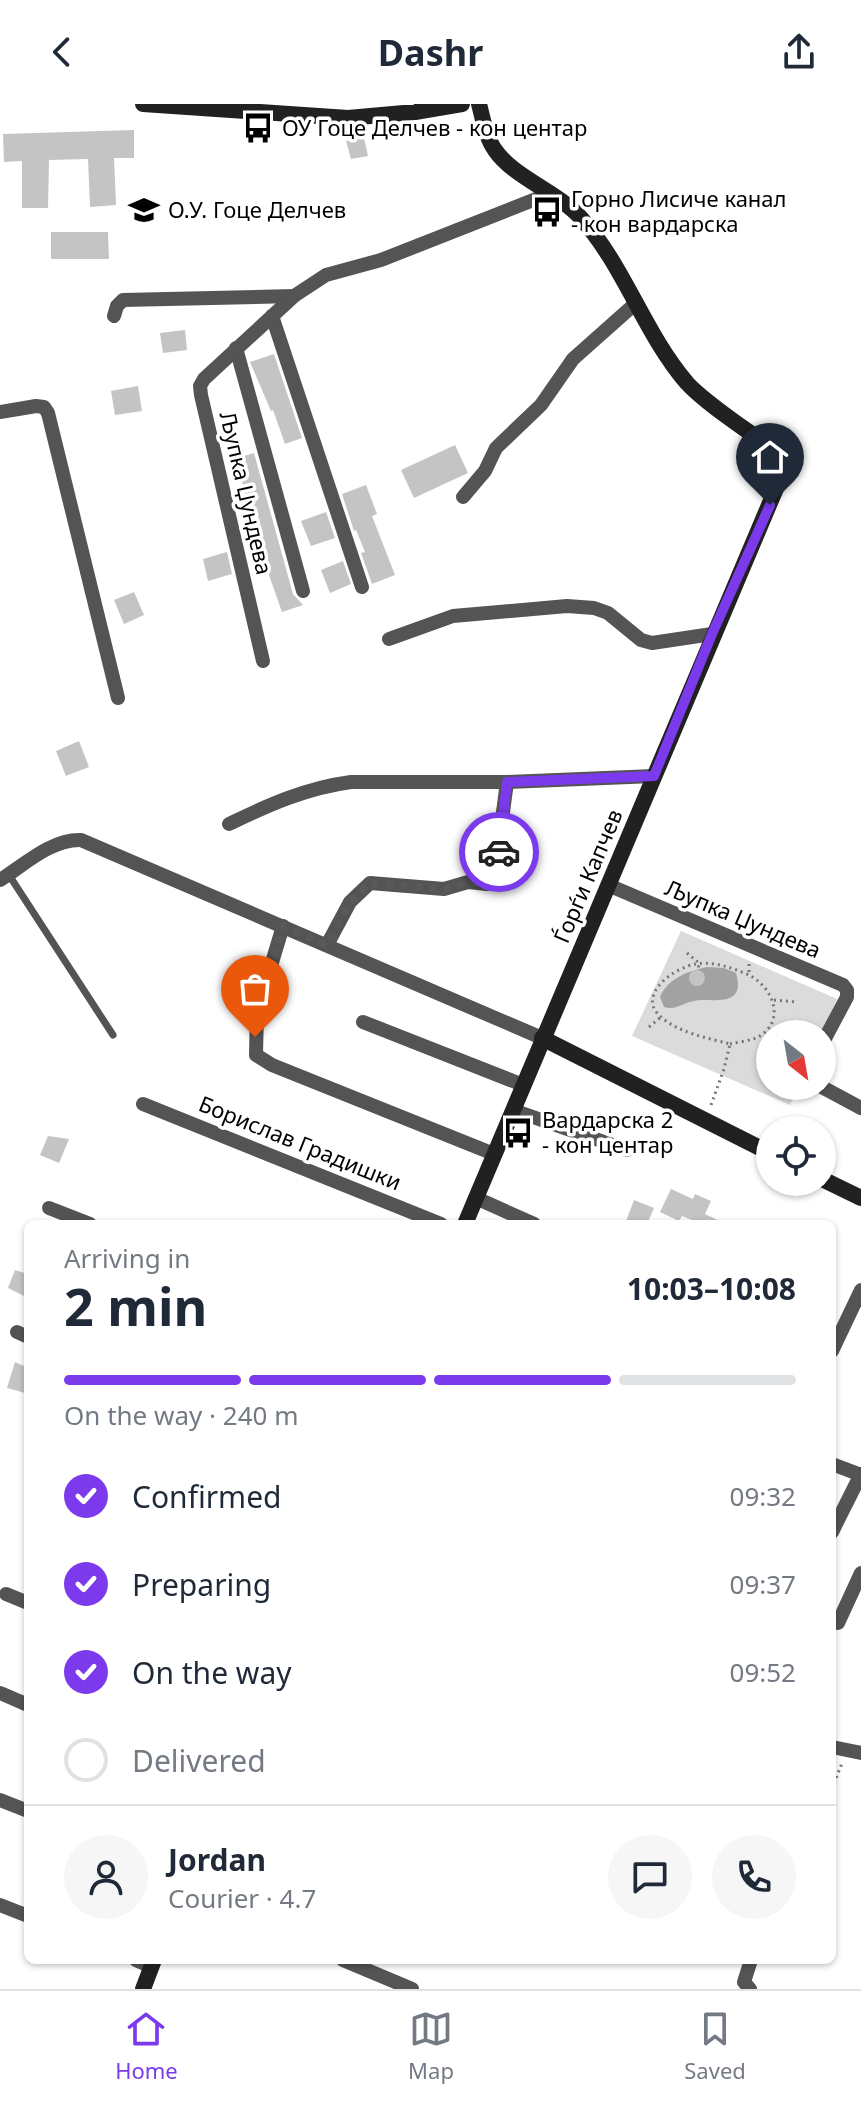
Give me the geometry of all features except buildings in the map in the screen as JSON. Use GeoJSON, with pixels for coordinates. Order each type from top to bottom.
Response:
{"type":"FeatureCollection","features":[{"type":"Feature","properties":{"kind":"street"},"geometry":{"type":"LineString","coordinates":[[143,104],[247,108],[348,118],[462,104]]}},
{"type":"Feature","properties":{"kind":"street","name":"Ѓорѓи Капчев"},"geometry":{"type":"LineString","coordinates":[[467,1220],[783,472],[780,456],[774,450],[689,385],[671,361],[610,258],[581,218],[503,160],[493,149],[479,104]]}},
{"type":"Feature","properties":{"kind":"street","name":"Љупка Џундева"},"geometry":{"type":"LineString","coordinates":[[263,661],[200,386],[236,348],[294,296],[334,272],[381,260],[551,193]]}},
{"type":"Feature","properties":{"kind":"street","name":"Љупка Џундева"},"geometry":{"type":"LineString","coordinates":[[114,316],[123,300],[294,296]]}},
{"type":"Feature","properties":{"kind":"street"},"geometry":{"type":"LineString","coordinates":[[463,497],[485,471],[496,448],[541,405],[573,359],[636,303]]}},
{"type":"Feature","properties":{"kind":"street"},"geometry":{"type":"LineString","coordinates":[[272,316],[362,587]]}},
{"type":"Feature","properties":{"kind":"street","name":"Љупка Џундева"},"geometry":{"type":"LineString","coordinates":[[236,348],[303,591]]}},
{"type":"Feature","properties":{"kind":"street"},"geometry":{"type":"LineString","coordinates":[[0,412],[36,406],[44,407],[48,413],[118,698]]}},
{"type":"Feature","properties":{"kind":"street"},"geometry":{"type":"LineString","coordinates":[[389,639],[453,616],[567,606],[594,608],[608,613],[641,640],[652,643],[712,634]]}},
{"type":"Feature","properties":{"kind":"street"},"geometry":{"type":"LineString","coordinates":[[229,824],[277,801],[325,785],[351,782],[507,782],[654,776]]}},
{"type":"Feature","properties":{"kind":"street"},"geometry":{"type":"LineString","coordinates":[[327,945],[350,902],[370,883],[444,889],[468,882],[487,884],[494,880],[507,782]]}},
{"type":"Feature","properties":{"kind":"street"},"geometry":{"type":"LineString","coordinates":[[4,877],[56,844],[81,840],[542,1038],[756,1146]]}},
{"type":"Feature","properties":{"kind":"street","name":"Љупка Џундева"},"geometry":{"type":"LineString","coordinates":[[608,885],[843,985]]}},
{"type":"Feature","properties":{"kind":"street"},"geometry":{"type":"LineString","coordinates":[[283,926],[257,1012],[256,1055],[272,1065],[494,1154]]}},
{"type":"Feature","properties":{"kind":"street"},"geometry":{"type":"LineString","coordinates":[[834,1020],[848,994],[843,985],[861,983]]}},
{"type":"Feature","properties":{"kind":"street"},"geometry":{"type":"LineString","coordinates":[[363,1022],[523,1085]]}},
{"type":"Feature","properties":{"kind":"street"},"geometry":{"type":"LineString","coordinates":[[836,1095],[861,1108]]}},
{"type":"Feature","properties":{"kind":"street","name":"Борислав Градишки"},"geometry":{"type":"LineString","coordinates":[[143,1104],[431,1220]]}},
{"type":"Feature","properties":{"kind":"street"},"geometry":{"type":"LineString","coordinates":[[513,1110],[627,1150]]}},
{"type":"Feature","properties":{"kind":"street"},"geometry":{"type":"LineString","coordinates":[[836,1186],[861,1198]]}},
{"type":"Feature","properties":{"kind":"street"},"geometry":{"type":"LineString","coordinates":[[476,1198],[525,1220]]}},
{"type":"Feature","properties":{"kind":"street"},"geometry":{"type":"LineString","coordinates":[[49,1208],[80,1220]]}},
{"type":"Feature","properties":{"kind":"street"},"geometry":{"type":"LineString","coordinates":[[836,1343],[861,1290]]}},
{"type":"Feature","properties":{"kind":"street"},"geometry":{"type":"LineString","coordinates":[[836,1466],[861,1475],[836,1524]]}},
{"type":"Feature","properties":{"kind":"street"},"geometry":{"type":"LineString","coordinates":[[838,1623],[861,1573]]}},
{"type":"Feature","properties":{"kind":"street"},"geometry":{"type":"LineString","coordinates":[[6,1594],[24,1601]]}},
{"type":"Feature","properties":{"kind":"street"},"geometry":{"type":"LineString","coordinates":[[0,1693],[24,1703]]}},
{"type":"Feature","properties":{"kind":"street"},"geometry":{"type":"LineString","coordinates":[[0,1800],[24,1809]]}},
{"type":"Feature","properties":{"kind":"street"},"geometry":{"type":"LineString","coordinates":[[0,1905],[24,1914]]}},
{"type":"Feature","properties":{"kind":"street"},"geometry":{"type":"LineString","coordinates":[[143,1989],[153,1964]]}},
{"type":"Feature","properties":{"kind":"street"},"geometry":{"type":"LineString","coordinates":[[353,1964],[412,1989]]}},
{"type":"Feature","properties":{"kind":"street"},"geometry":{"type":"LineString","coordinates":[[750,1964],[744,1982],[750,1989]]}},
{"type":"Feature","properties":{"kind":"lane"},"geometry":{"type":"LineString","coordinates":[[4,877],[113,1035]]}},
{"type":"Feature","properties":{"kind":"path"},"geometry":{"type":"LineString","coordinates":[[749,945],[749,975]]}},
{"type":"Feature","properties":{"kind":"path"},"geometry":{"type":"LineString","coordinates":[[687,953],[699,963]]}},
{"type":"Feature","properties":{"kind":"path"},"geometry":{"type":"LineString","coordinates":[[698,971],[699,963]]}},
{"type":"Feature","properties":{"kind":"path"},"geometry":{"type":"LineString","coordinates":[[699,963],[725,965],[749,975],[768,989],[774,1000],[771,1020],[766,1029],[756,1037],[730,1044],[695,1034],[661,1017],[653,1008],[658,986],[669,973],[699,963]]}},
{"type":"Feature","properties":{"kind":"path"},"geometry":{"type":"LineString","coordinates":[[774,1000],[796,1002]]}},
{"type":"Feature","properties":{"kind":"path"},"geometry":{"type":"LineString","coordinates":[[649,1027],[661,1017]]}},
{"type":"Feature","properties":{"kind":"path"},"geometry":{"type":"LineString","coordinates":[[706,1120],[730,1044]]}},
{"type":"Feature","properties":{"kind":"path"},"geometry":{"type":"LineString","coordinates":[[836,1778],[846,1750]]}},
{"type":"Feature","properties":{"kind":"shaded area"},"geometry":{"type":"Polygon","coordinates":[[[681,931],[837,999],[827,1020],[756,1020],[756,1090],[632,1036],[681,931]]]}},
{"type":"Feature","properties":{"kind":"shaded area"},"geometry":{"type":"Polygon","coordinates":[[[707,967],[724,968],[736,973],[738,985],[732,997],[664,1007],[660,997],[673,980],[707,967]]]}},
{"type":"Feature","properties":{"kind":"way so far"},"geometry":{"type":"LineString","coordinates":[[255,1037],[257,1012],[283,926],[327,945],[356,893],[370,883],[376,881],[444,889],[468,882],[487,884],[494,880],[499,852]]}},
{"type":"Feature","properties":{"kind":"place","name":"ОУ Гоце Делчев - кон центар"},"geometry":{"type":"Point","coordinates":[258,128]}},
{"type":"Feature","properties":{"kind":"place","name":"О.У. Гоце Делчев"},"geometry":{"type":"Point","coordinates":[144,210]}},
{"type":"Feature","properties":{"kind":"place","name":"Горно Лисиче канал - кон вардарска"},"geometry":{"type":"Point","coordinates":[547,212]}},
{"type":"Feature","properties":{"kind":"place","name":"Вардарска 2 - кон центар"},"geometry":{"type":"Point","coordinates":[518,1133]}},
{"type":"Feature","properties":{"kind":"route"},"geometry":{"type":"LineString","coordinates":[[499,852],[507,782],[654,776],[712,634],[770,505]]}}]}
